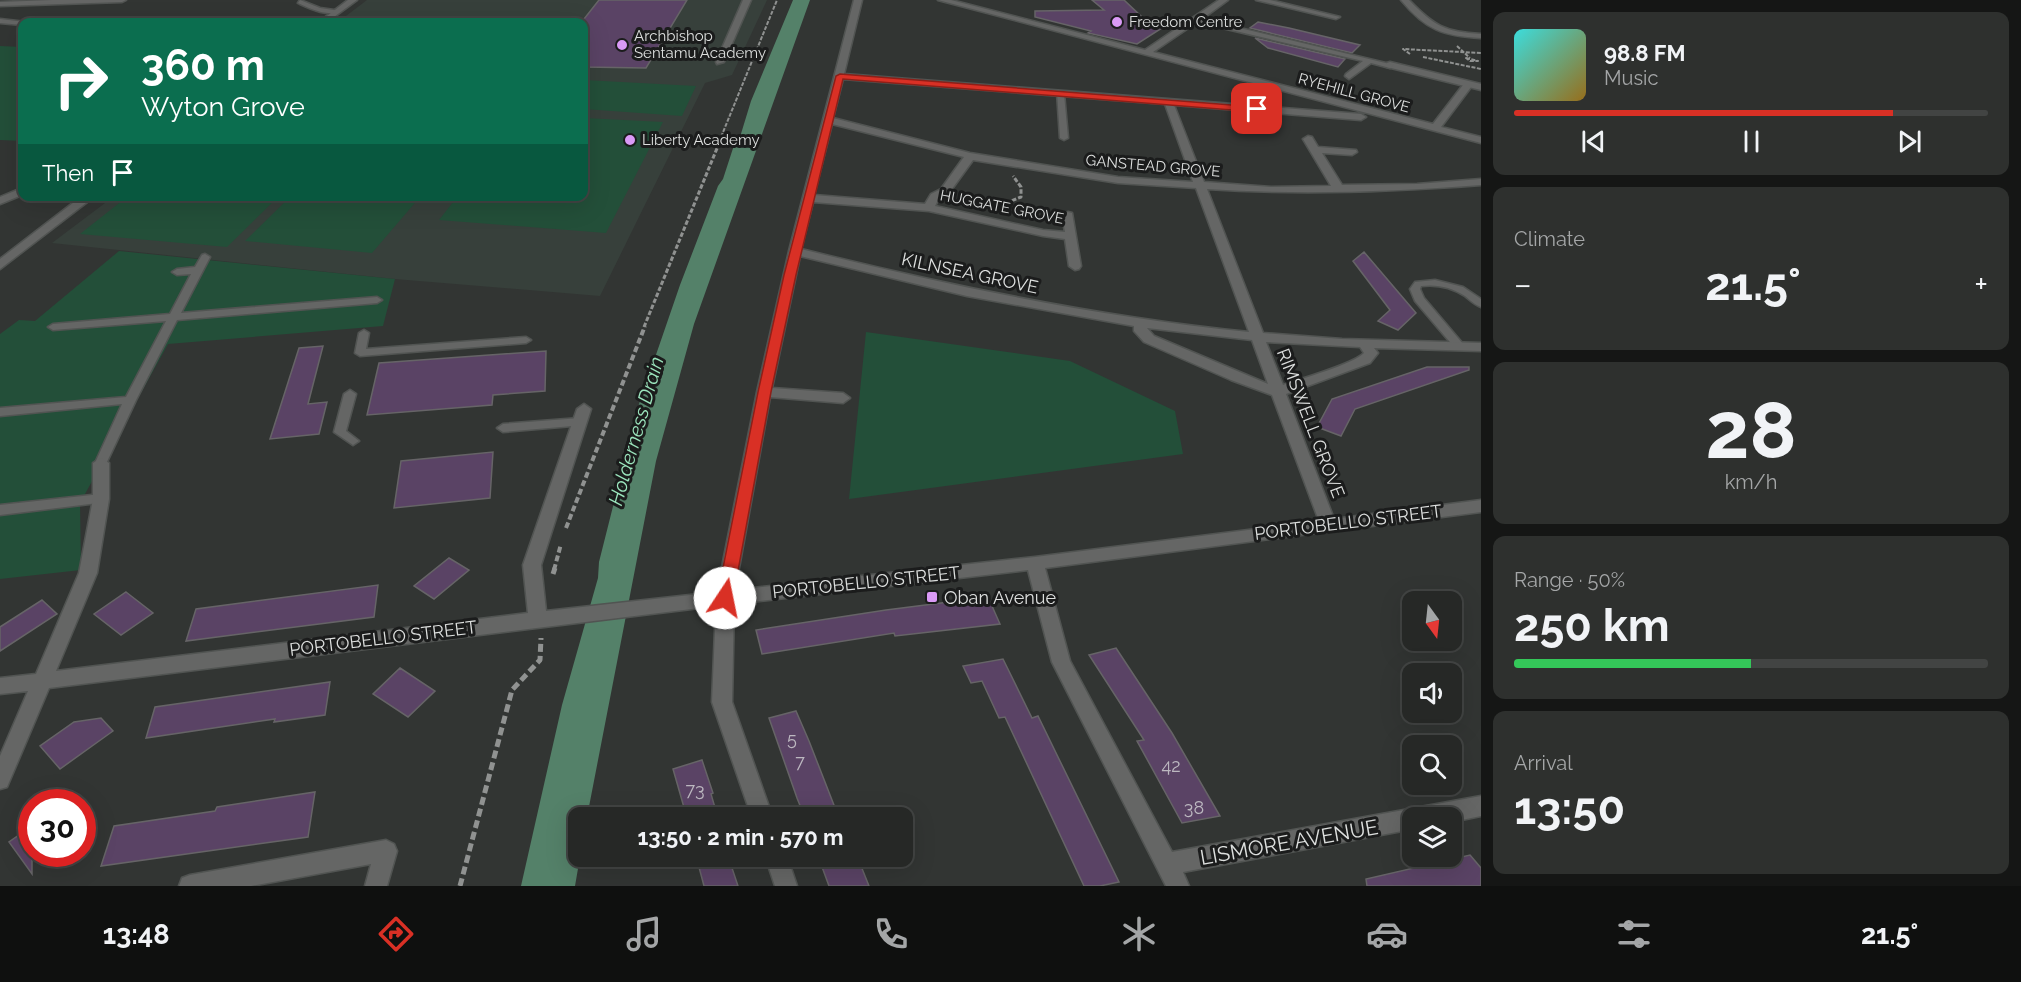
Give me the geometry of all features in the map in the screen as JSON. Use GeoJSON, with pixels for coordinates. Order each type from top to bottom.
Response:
{"type":"FeatureCollection","features":[{"type":"Feature","properties":{"kind":"street"},"geometry":{"type":"LineString","coordinates":[[0,4],[122,0]]}},
{"type":"Feature","properties":{"kind":"street"},"geometry":{"type":"LineString","coordinates":[[328,18],[352,0]]}},
{"type":"Feature","properties":{"kind":"street"},"geometry":{"type":"LineString","coordinates":[[720,62],[747,0]]}},
{"type":"Feature","properties":{"kind":"street"},"geometry":{"type":"LineString","coordinates":[[759,807],[722,702],[725,598],[764,392],[795,251],[858,0]]}},
{"type":"Feature","properties":{"kind":"street","name":"RYEHILL GROVE"},"geometry":{"type":"LineString","coordinates":[[942,0],[1481,140]]}},
{"type":"Feature","properties":{"kind":"street"},"geometry":{"type":"LineString","coordinates":[[1146,53],[1224,0]]}},
{"type":"Feature","properties":{"kind":"street"},"geometry":{"type":"LineString","coordinates":[[1260,0],[1336,17]]}},
{"type":"Feature","properties":{"kind":"street"},"geometry":{"type":"LineString","coordinates":[[1405,0],[1431,28],[1454,35],[1481,36]]}},
{"type":"Feature","properties":{"kind":"street"},"geometry":{"type":"LineString","coordinates":[[1299,9],[1312,1]]}},
{"type":"Feature","properties":{"kind":"street"},"geometry":{"type":"LineString","coordinates":[[0,21],[18,22]]}},
{"type":"Feature","properties":{"kind":"street"},"geometry":{"type":"LineString","coordinates":[[1194,22],[1481,87]]}},
{"type":"Feature","properties":{"kind":"street"},"geometry":{"type":"LineString","coordinates":[[1349,76],[1369,61]]}},
{"type":"Feature","properties":{"kind":"street"},"geometry":{"type":"LineString","coordinates":[[840,76],[1366,117],[1375,113]]}},
{"type":"Feature","properties":{"kind":"street"},"geometry":{"type":"LineString","coordinates":[[1435,128],[1466,87]]}},
{"type":"Feature","properties":{"kind":"street","name":"RIMSWELL GROVE"},"geometry":{"type":"LineString","coordinates":[[1169,103],[1329,524]]}},
{"type":"Feature","properties":{"kind":"street","name":"GANSTEAD GROVE"},"geometry":{"type":"LineString","coordinates":[[829,120],[970,156],[1118,180],[1271,190],[1417,187],[1481,182]]}},
{"type":"Feature","properties":{"kind":"street"},"geometry":{"type":"LineString","coordinates":[[1308,139],[1339,189]]}},
{"type":"Feature","properties":{"kind":"street"},"geometry":{"type":"LineString","coordinates":[[1314,150],[1352,152]]}},
{"type":"Feature","properties":{"kind":"street","name":"HUGGATE GROVE"},"geometry":{"type":"LineString","coordinates":[[929,208],[935,196],[945,191],[970,156]]}},
{"type":"Feature","properties":{"kind":"street"},"geometry":{"type":"LineString","coordinates":[[0,201],[18,193]]}},
{"type":"Feature","properties":{"kind":"street","name":"HUGGATE GROVE"},"geometry":{"type":"LineString","coordinates":[[809,198],[929,208],[1043,233],[1070,236]]}},
{"type":"Feature","properties":{"kind":"street"},"geometry":{"type":"LineString","coordinates":[[0,265],[83,201]]}},
{"type":"Feature","properties":{"kind":"street","name":"HUGGATE GROVE"},"geometry":{"type":"LineString","coordinates":[[1068,215],[1075,266]]}},
{"type":"Feature","properties":{"kind":"street","name":"KILNSEA GROVE"},"geometry":{"type":"LineString","coordinates":[[795,251],[959,290],[1140,322],[1257,337],[1364,344],[1481,347]]}},
{"type":"Feature","properties":{"kind":"street"},"geometry":{"type":"LineString","coordinates":[[1140,322],[1141,331],[1149,339],[1236,377],[1278,392],[1365,360],[1371,353],[1364,344]]}},
{"type":"Feature","properties":{"kind":"street"},"geometry":{"type":"LineString","coordinates":[[764,392],[843,398]]}},
{"type":"Feature","properties":{"kind":"street"},"geometry":{"type":"LineString","coordinates":[[541,619],[532,565],[582,416]]}},
{"type":"Feature","properties":{"kind":"street"},"geometry":{"type":"LineString","coordinates":[[0,780],[88,573],[101,499],[101,463]]}},
{"type":"Feature","properties":{"kind":"street","name":"PORTOBELLO STREET"},"geometry":{"type":"LineString","coordinates":[[0,686],[572,615],[1035,564],[1481,506]]}},
{"type":"Feature","properties":{"kind":"street"},"geometry":{"type":"LineString","coordinates":[[1035,564],[1061,662],[1178,886]]}},
{"type":"Feature","properties":{"kind":"street"},"geometry":{"type":"LineString","coordinates":[[1462,810],[1481,806]]}},
{"type":"Feature","properties":{"kind":"street","name":"LISMORE AVENUE"},"geometry":{"type":"LineString","coordinates":[[1166,864],[1402,821]]}},
{"type":"Feature","properties":{"kind":"street"},"geometry":{"type":"LineString","coordinates":[[190,886],[386,851],[376,886]]}},
{"type":"Feature","properties":{"kind":"street"},"geometry":{"type":"LineString","coordinates":[[780,867],[786,886]]}},
{"type":"Feature","properties":{"kind":"lane"},"geometry":{"type":"LineString","coordinates":[[300,2],[319,10],[338,11]]}},
{"type":"Feature","properties":{"kind":"lane"},"geometry":{"type":"LineString","coordinates":[[310,17],[319,10]]}},
{"type":"Feature","properties":{"kind":"lane"},"geometry":{"type":"LineString","coordinates":[[1181,21],[1194,22]]}},
{"type":"Feature","properties":{"kind":"lane"},"geometry":{"type":"LineString","coordinates":[[1060,94],[1064,138]]}},
{"type":"Feature","properties":{"kind":"lane"},"geometry":{"type":"LineString","coordinates":[[101,463],[130,400],[176,317],[205,257]]}},
{"type":"Feature","properties":{"kind":"lane"},"geometry":{"type":"LineString","coordinates":[[177,272],[198,270]]}},
{"type":"Feature","properties":{"kind":"lane"},"geometry":{"type":"LineString","coordinates":[[1459,346],[1419,299],[1415,289],[1418,284],[1434,281],[1452,286],[1474,297],[1481,304]]}},
{"type":"Feature","properties":{"kind":"lane"},"geometry":{"type":"LineString","coordinates":[[53,327],[377,300]]}},
{"type":"Feature","properties":{"kind":"lane"},"geometry":{"type":"LineString","coordinates":[[364,333],[360,353],[526,340]]}},
{"type":"Feature","properties":{"kind":"lane"},"geometry":{"type":"LineString","coordinates":[[350,394],[340,432],[353,441]]}},
{"type":"Feature","properties":{"kind":"lane"},"geometry":{"type":"LineString","coordinates":[[0,412],[130,400]]}},
{"type":"Feature","properties":{"kind":"lane"},"geometry":{"type":"LineString","coordinates":[[503,428],[582,416]]}},
{"type":"Feature","properties":{"kind":"lane"},"geometry":{"type":"LineString","coordinates":[[0,510],[101,499]]}},
{"type":"Feature","properties":{"kind":"path"},"geometry":{"type":"LineString","coordinates":[[551,584],[562,538],[621,383],[777,0]]}},
{"type":"Feature","properties":{"kind":"path"},"geometry":{"type":"LineString","coordinates":[[1481,53],[1403,49],[1408,54],[1481,69]]}},
{"type":"Feature","properties":{"kind":"path"},"geometry":{"type":"LineString","coordinates":[[1474,62],[1481,69]]}},
{"type":"Feature","properties":{"kind":"path"},"geometry":{"type":"LineString","coordinates":[[985,220],[990,211],[1021,197],[1021,187],[1013,175],[1020,165]]}},
{"type":"Feature","properties":{"kind":"path"},"geometry":{"type":"LineString","coordinates":[[460,886],[512,690],[540,660],[541,619]]}},
{"type":"Feature","properties":{"kind":"shaded area","name":"Liberty Academy"},"geometry":{"type":"Polygon","coordinates":[[[367,0],[767,0],[732,75],[705,83],[600,296],[395,279],[52,243],[108,201],[588,201],[588,18],[343,18],[367,0]]]}},
{"type":"Feature","properties":{"kind":"shaded area"},"geometry":{"type":"Polygon","coordinates":[[[0,46],[18,47],[18,141],[0,140],[0,46]]]}},
{"type":"Feature","properties":{"kind":"shaded area"},"geometry":{"type":"Polygon","coordinates":[[[588,80],[696,86],[682,116],[588,109],[588,80]]]}},
{"type":"Feature","properties":{"kind":"shaded area"},"geometry":{"type":"Polygon","coordinates":[[[588,118],[663,122],[606,233],[439,220],[454,201],[588,201],[588,118]]]}},
{"type":"Feature","properties":{"kind":"shaded area"},"geometry":{"type":"Polygon","coordinates":[[[122,201],[274,201],[227,247],[80,234],[122,201]]]}},
{"type":"Feature","properties":{"kind":"shaded area"},"geometry":{"type":"Polygon","coordinates":[[[286,201],[417,201],[372,253],[245,241],[286,201]]]}},
{"type":"Feature","properties":{"kind":"shaded area"},"geometry":{"type":"Polygon","coordinates":[[[119,251],[395,279],[383,326],[168,344],[80,503],[81,570],[0,579],[0,334],[19,320],[35,321],[119,251]]]}},
{"type":"Feature","properties":{"kind":"shaded area"},"geometry":{"type":"Polygon","coordinates":[[[866,332],[1070,361],[1175,411],[1183,454],[849,499],[866,332]]]}},
{"type":"Feature","properties":{"kind":"water","name":"Holderness Drain"},"geometry":{"type":"Polygon","coordinates":[[[793,0],[810,0],[694,324],[656,461],[589,807],[568,807],[568,867],[578,867],[575,886],[521,886],[562,705],[598,578],[599,562],[638,407],[680,285],[718,186],[723,179],[736,139],[740,137],[751,101],[793,0]]]}},
{"type":"Feature","properties":{"kind":"building","name":"Archbishop Sentamu Academy"},"geometry":{"type":"Polygon","coordinates":[[[599,0],[687,0],[646,68],[588,67],[588,18],[585,18],[599,0]]]}},
{"type":"Feature","properties":{"kind":"building","name":"Freedom Centre"},"geometry":{"type":"Polygon","coordinates":[[[1092,0],[1124,0],[1144,19],[1141,21],[1165,26],[1137,44],[1088,33],[1091,31],[1035,17],[1035,11],[1104,10],[1092,0]]]}},
{"type":"Feature","properties":{"kind":"building"},"geometry":{"type":"Polygon","coordinates":[[[1258,22],[1360,45],[1352,53],[1250,28],[1258,22]]]}},
{"type":"Feature","properties":{"kind":"building"},"geometry":{"type":"Polygon","coordinates":[[[1255,38],[1345,59],[1338,67],[1268,48],[1255,38]]]}},
{"type":"Feature","properties":{"kind":"building"},"geometry":{"type":"Polygon","coordinates":[[[1364,252],[1416,313],[1398,330],[1378,321],[1390,310],[1353,261],[1364,252]]]}},
{"type":"Feature","properties":{"kind":"building"},"geometry":{"type":"Polygon","coordinates":[[[323,346],[308,404],[327,402],[319,434],[270,439],[299,348],[323,346]]]}},
{"type":"Feature","properties":{"kind":"building"},"geometry":{"type":"Polygon","coordinates":[[[546,351],[545,391],[493,395],[492,405],[367,415],[379,363],[546,351]]]}},
{"type":"Feature","properties":{"kind":"building"},"geometry":{"type":"Polygon","coordinates":[[[1427,367],[1469,367],[1469,370],[1355,409],[1341,436],[1317,427],[1332,399],[1427,367]]]}},
{"type":"Feature","properties":{"kind":"building"},"geometry":{"type":"Polygon","coordinates":[[[493,452],[490,498],[394,508],[401,461],[493,452]]]}},
{"type":"Feature","properties":{"kind":"building"},"geometry":{"type":"Polygon","coordinates":[[[449,558],[469,570],[434,599],[414,586],[449,558]]]}},
{"type":"Feature","properties":{"kind":"building"},"geometry":{"type":"Polygon","coordinates":[[[378,585],[374,617],[186,641],[196,609],[378,585]]]}},
{"type":"Feature","properties":{"kind":"building"},"geometry":{"type":"Polygon","coordinates":[[[126,592],[153,613],[121,635],[94,614],[126,592]]]}},
{"type":"Feature","properties":{"kind":"building"},"geometry":{"type":"Polygon","coordinates":[[[988,597],[1000,624],[895,636],[894,633],[762,654],[756,630],[886,610],[988,597]]]}},
{"type":"Feature","properties":{"kind":"building"},"geometry":{"type":"Polygon","coordinates":[[[42,600],[57,614],[0,651],[0,627],[42,600]]]}},
{"type":"Feature","properties":{"kind":"building"},"geometry":{"type":"Polygon","coordinates":[[[1116,648],[1172,733],[1220,816],[1182,823],[1137,741],[1144,740],[1089,655],[1116,648]]]}},
{"type":"Feature","properties":{"kind":"building"},"geometry":{"type":"Polygon","coordinates":[[[1003,659],[1032,718],[1038,716],[1119,882],[1100,886],[1084,886],[1005,717],[999,718],[982,681],[971,683],[963,666],[1003,659]]]}},
{"type":"Feature","properties":{"kind":"building"},"geometry":{"type":"Polygon","coordinates":[[[400,668],[435,691],[408,717],[373,694],[400,668]]]}},
{"type":"Feature","properties":{"kind":"building"},"geometry":{"type":"Polygon","coordinates":[[[330,682],[325,715],[274,722],[275,719],[146,738],[155,707],[330,682]]]}},
{"type":"Feature","properties":{"kind":"building"},"geometry":{"type":"Polygon","coordinates":[[[796,711],[835,807],[801,807],[769,718],[796,711]]]}},
{"type":"Feature","properties":{"kind":"building"},"geometry":{"type":"Polygon","coordinates":[[[101,718],[113,731],[60,769],[40,746],[74,722],[101,718]]]}},
{"type":"Feature","properties":{"kind":"building"},"geometry":{"type":"Polygon","coordinates":[[[702,760],[713,793],[711,794],[715,807],[684,807],[673,769],[702,760]]]}},
{"type":"Feature","properties":{"kind":"building"},"geometry":{"type":"Polygon","coordinates":[[[315,792],[308,837],[101,866],[114,826],[215,811],[217,807],[315,792]]]}},
{"type":"Feature","properties":{"kind":"building"},"geometry":{"type":"Polygon","coordinates":[[[18,836],[18,855],[9,842],[18,836]]]}},
{"type":"Feature","properties":{"kind":"building"},"geometry":{"type":"Polygon","coordinates":[[[1470,855],[1481,868],[1481,886],[1367,886],[1366,879],[1418,867],[1462,867],[1462,857],[1470,855]]]}},
{"type":"Feature","properties":{"kind":"building"},"geometry":{"type":"Polygon","coordinates":[[[699,867],[732,867],[738,886],[704,886],[699,867]]]}},
{"type":"Feature","properties":{"kind":"building"},"geometry":{"type":"Polygon","coordinates":[[[822,867],[861,867],[869,886],[829,886],[822,867]]]}},
{"type":"Feature","properties":{"kind":"place","name":"Freedom Centre"},"geometry":{"type":"Point","coordinates":[1117,22]}},
{"type":"Feature","properties":{"kind":"place","name":"Archbishop Sentamu Academy"},"geometry":{"type":"Point","coordinates":[622,45]}},
{"type":"Feature","properties":{"kind":"place","name":"Liberty Academy"},"geometry":{"type":"Point","coordinates":[630,140]}},
{"type":"Feature","properties":{"kind":"place","name":"Oban Avenue"},"geometry":{"type":"Point","coordinates":[932,597]}},
{"type":"Feature","properties":{"kind":"route"},"geometry":{"type":"LineString","coordinates":[[725,598],[764,392],[795,251],[840,76],[1257,109]]}}]}
